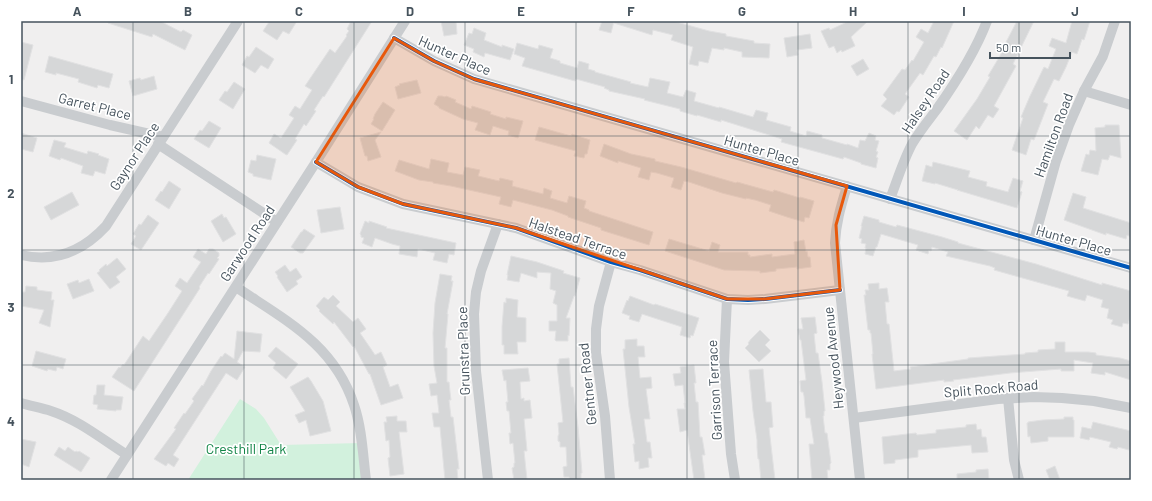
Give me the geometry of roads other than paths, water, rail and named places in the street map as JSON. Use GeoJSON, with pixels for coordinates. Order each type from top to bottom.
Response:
{"type":"FeatureCollection","features":[{"type":"Feature","properties":{"kind":"street","name":"Garwood Road"},"geometry":{"type":"LineString","coordinates":[[111,480],[405,21]]}},
{"type":"Feature","properties":{"kind":"street","name":"Halsey Road"},"geometry":{"type":"LineString","coordinates":[[890,199],[912,145],[923,126],[936,111],[953,86],[970,57],[987,21]]}},
{"type":"Feature","properties":{"kind":"street","name":"Hamilton Road"},"geometry":{"type":"LineString","coordinates":[[1034,240],[1043,205],[1069,125],[1084,91],[1104,56],[1114,21]]}},
{"type":"Feature","properties":{"kind":"street","name":"Gaynor Place"},"geometry":{"type":"LineString","coordinates":[[21,256],[44,258],[60,255],[74,251],[97,236],[106,226],[161,141],[235,22]]}},
{"type":"Feature","properties":{"kind":"street","name":"Hunter Place"},"geometry":{"type":"LineString","coordinates":[[394,38],[434,61],[474,79],[1131,268]]}},
{"type":"Feature","properties":{"kind":"street"},"geometry":{"type":"LineString","coordinates":[[1084,91],[1131,105]]}},
{"type":"Feature","properties":{"kind":"street","name":"Garret Place"},"geometry":{"type":"LineString","coordinates":[[21,101],[161,141],[219,184],[277,222]]}},
{"type":"Feature","properties":{"kind":"street","name":"Halstead Terrace"},"geometry":{"type":"LineString","coordinates":[[316,162],[358,187],[381,197],[409,206],[516,228],[611,262],[727,299],[765,299],[840,290]]}},
{"type":"Feature","properties":{"kind":"street","name":"Heywood Avenue"},"geometry":{"type":"LineString","coordinates":[[847,186],[836,225],[835,243],[860,480]]}},
{"type":"Feature","properties":{"kind":"street","name":"Grunstra Place"},"geometry":{"type":"LineString","coordinates":[[488,480],[476,371],[474,314],[476,292],[481,271],[498,224]]}},
{"type":"Feature","properties":{"kind":"street","name":"Gentner Road"},"geometry":{"type":"LineString","coordinates":[[610,480],[605,416],[596,353],[596,329],[599,306],[611,262]]}},
{"type":"Feature","properties":{"kind":"street"},"geometry":{"type":"LineString","coordinates":[[236,287],[310,338],[337,368],[355,405],[359,422],[366,480]]}},
{"type":"Feature","properties":{"kind":"street","name":"Garrison Terrace"},"geometry":{"type":"LineString","coordinates":[[727,299],[724,362],[731,454],[735,480]]}},
{"type":"Feature","properties":{"kind":"street","name":"Split Rock Road"},"geometry":{"type":"LineString","coordinates":[[854,418],[1008,398],[1034,397],[1094,401],[1131,408]]}},
{"type":"Feature","properties":{"kind":"street"},"geometry":{"type":"LineString","coordinates":[[1008,398],[1014,460],[1019,480]]}},
{"type":"Feature","properties":{"kind":"street"},"geometry":{"type":"LineString","coordinates":[[21,403],[51,411],[66,417],[127,455]]}},
{"type":"Feature","properties":{"kind":"park label","name":"Cresthill Park"},"geometry":{"type":"Point","coordinates":[246,448]}}]}
